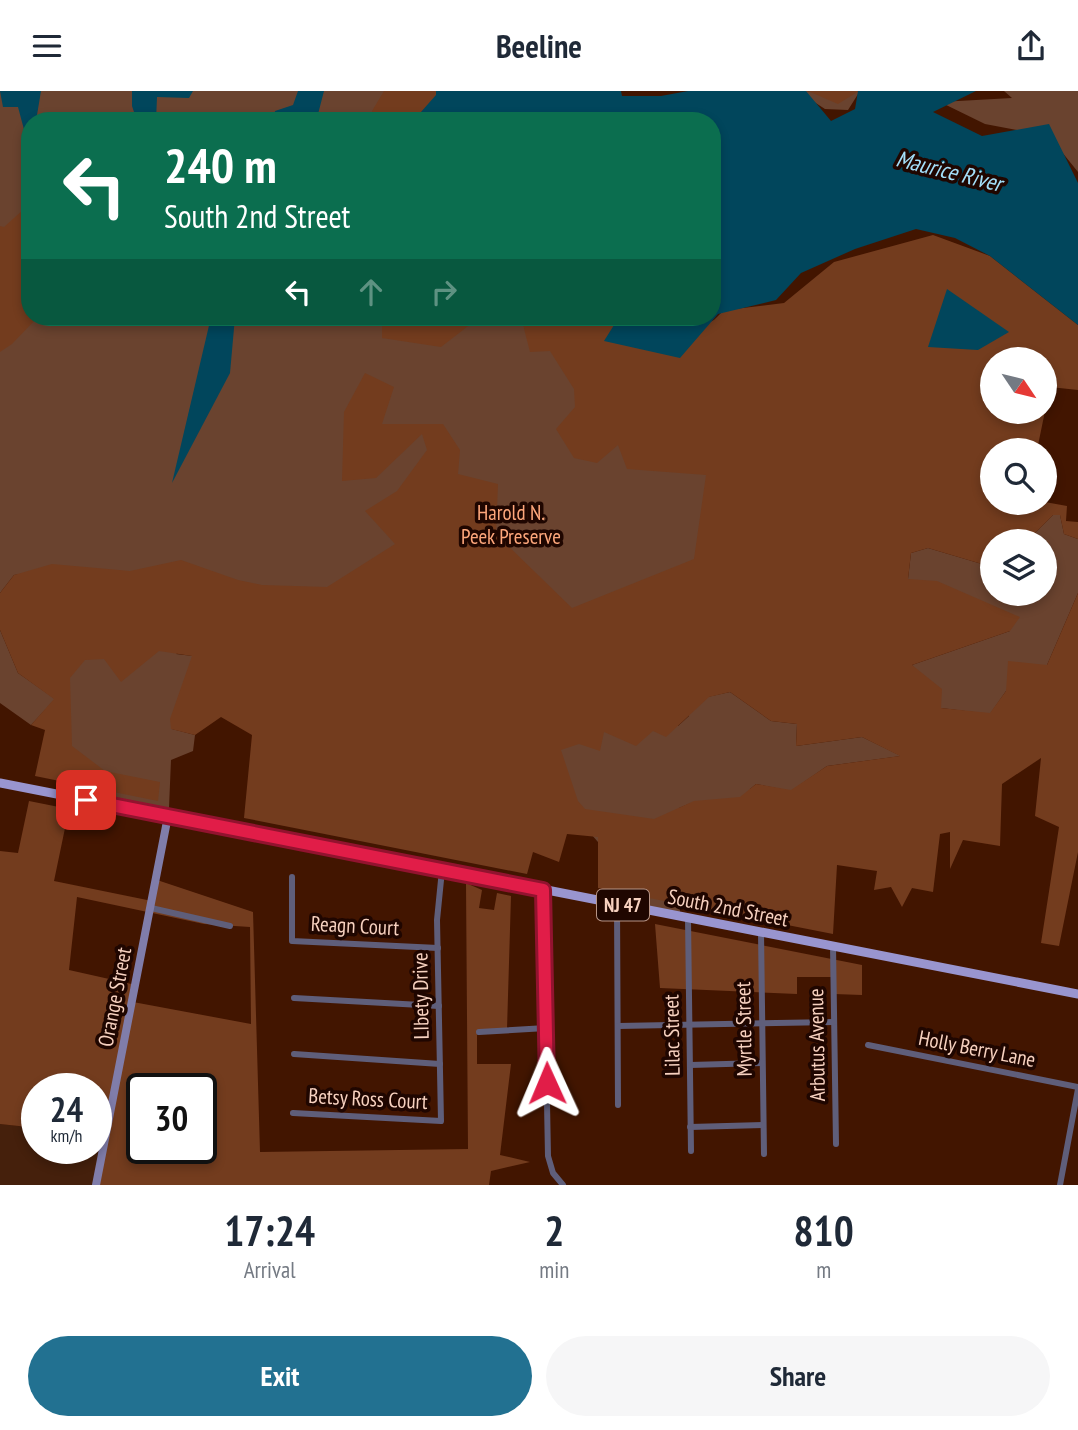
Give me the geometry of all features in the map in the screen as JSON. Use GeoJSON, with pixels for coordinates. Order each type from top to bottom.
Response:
{"type":"FeatureCollection","features":[{"type":"Feature","properties":{"kind":"main road","name":"South 2nd Street"},"geometry":{"type":"LineString","coordinates":[[0,783],[1078,994]]}},
{"type":"Feature","properties":{"kind":"main road","name":"Orange Street"},"geometry":{"type":"LineString","coordinates":[[96,1185],[168,816]]}},
{"type":"Feature","properties":{"kind":"street","name":"LIbety Drive"},"geometry":{"type":"LineString","coordinates":[[441,1121],[437,920],[442,870]]}},
{"type":"Feature","properties":{"kind":"street","name":"Reagn Court"},"geometry":{"type":"LineString","coordinates":[[292,877],[292,941],[438,947]]}},
{"type":"Feature","properties":{"kind":"street"},"geometry":{"type":"LineString","coordinates":[[543,890],[549,1163],[563,1185]]}},
{"type":"Feature","properties":{"kind":"street"},"geometry":{"type":"LineString","coordinates":[[617,904],[618,1105]]}},
{"type":"Feature","properties":{"kind":"street"},"geometry":{"type":"LineString","coordinates":[[151,908],[230,926]]}},
{"type":"Feature","properties":{"kind":"street","name":"Lilac Street"},"geometry":{"type":"LineString","coordinates":[[688,918],[691,1150]]}},
{"type":"Feature","properties":{"kind":"street","name":"Myrtle Street"},"geometry":{"type":"LineString","coordinates":[[761,932],[764,1154]]}},
{"type":"Feature","properties":{"kind":"street","name":"Arbutus Avenue"},"geometry":{"type":"LineString","coordinates":[[833,946],[836,1144]]}},
{"type":"Feature","properties":{"kind":"street"},"geometry":{"type":"LineString","coordinates":[[294,999],[439,1006]]}},
{"type":"Feature","properties":{"kind":"street"},"geometry":{"type":"LineString","coordinates":[[618,1026],[834,1022]]}},
{"type":"Feature","properties":{"kind":"street"},"geometry":{"type":"LineString","coordinates":[[479,1032],[546,1028]]}},
{"type":"Feature","properties":{"kind":"street","name":"Holly Berry Lane"},"geometry":{"type":"LineString","coordinates":[[868,1045],[1078,1088]]}},
{"type":"Feature","properties":{"kind":"street"},"geometry":{"type":"LineString","coordinates":[[294,1054],[440,1064]]}},
{"type":"Feature","properties":{"kind":"street"},"geometry":{"type":"LineString","coordinates":[[690,1065],[762,1063]]}},
{"type":"Feature","properties":{"kind":"street"},"geometry":{"type":"LineString","coordinates":[[1070,1185],[1060,1184],[1078,1088]]}},
{"type":"Feature","properties":{"kind":"street","name":"Betsy Ross Court"},"geometry":{"type":"LineString","coordinates":[[293,1112],[441,1121]]}},
{"type":"Feature","properties":{"kind":"street"},"geometry":{"type":"LineString","coordinates":[[690,1126],[763,1125]]}},
{"type":"Feature","properties":{"kind":"shaded area"},"geometry":{"type":"Polygon","coordinates":[[[384,91],[440,91],[428,112],[372,111],[384,91]]]}},
{"type":"Feature","properties":{"kind":"shaded area"},"geometry":{"type":"Polygon","coordinates":[[[808,91],[859,91],[838,104],[808,91]]]}},
{"type":"Feature","properties":{"kind":"shaded area"},"geometry":{"type":"Polygon","coordinates":[[[21,212],[21,326],[29,326],[0,352],[0,226],[4,227],[21,212]]]}},
{"type":"Feature","properties":{"kind":"shaded area"},"geometry":{"type":"Polygon","coordinates":[[[933,235],[990,256],[1078,325],[1078,390],[1057,388],[1057,347],[980,347],[980,424],[1042,424],[1039,438],[980,438],[980,515],[1053,515],[1039,529],[980,529],[980,563],[928,548],[911,553],[908,579],[937,581],[980,600],[980,606],[995,606],[1020,617],[1010,631],[912,665],[942,689],[941,708],[990,713],[1006,691],[1008,661],[1047,665],[1078,593],[1078,852],[1059,946],[1041,943],[1059,827],[1035,816],[1041,758],[1002,784],[1000,846],[963,840],[950,869],[950,832],[940,834],[933,892],[912,888],[902,907],[891,887],[874,890],[877,871],[837,865],[833,934],[598,888],[598,837],[567,834],[559,862],[533,852],[527,874],[244,818],[252,735],[221,717],[195,735],[171,729],[170,719],[192,656],[159,651],[121,682],[104,659],[85,660],[70,678],[72,746],[105,771],[160,782],[158,801],[35,776],[45,730],[31,725],[54,699],[18,673],[0,630],[0,593],[14,575],[52,564],[130,571],[181,560],[238,580],[262,585],[327,587],[395,544],[365,511],[397,491],[427,450],[422,434],[376,478],[342,481],[344,412],[365,373],[394,387],[382,424],[443,424],[460,450],[458,474],[498,484],[496,534],[572,608],[694,559],[706,475],[627,469],[618,445],[597,463],[574,458],[556,429],[575,407],[574,389],[550,351],[530,352],[523,326],[653,326],[691,340],[707,326],[721,326],[721,314],[726,310],[784,303],[834,262],[933,235]],[[730,692],[709,697],[666,737],[653,731],[636,746],[604,732],[600,751],[579,744],[561,750],[578,801],[585,809],[654,819],[694,801],[740,797],[756,784],[791,790],[827,766],[900,756],[862,737],[796,746],[797,724],[771,721],[730,692]]]}},
{"type":"Feature","properties":{"kind":"shaded area"},"geometry":{"type":"Polygon","coordinates":[[[382,326],[468,326],[441,347],[382,338],[382,326]]]}},
{"type":"Feature","properties":{"kind":"shaded area"},"geometry":{"type":"Polygon","coordinates":[[[1057,504],[1067,506],[1066,521],[1078,522],[1078,539],[1064,534],[1060,515],[1057,515],[1057,504]]]}},
{"type":"Feature","properties":{"kind":"shaded area"},"geometry":{"type":"Polygon","coordinates":[[[29,801],[69,809],[54,881],[152,901],[157,880],[253,912],[260,1152],[468,1149],[466,883],[482,890],[479,908],[494,910],[497,893],[511,896],[507,1029],[477,1030],[477,1064],[511,1064],[500,1155],[530,1162],[491,1171],[489,1185],[96,1185],[100,1164],[112,1164],[112,1073],[21,1073],[21,1126],[0,1124],[0,851],[18,853],[29,801]],[[77,897],[69,970],[136,985],[133,1002],[251,1024],[250,927],[204,924],[77,897]]]}},
{"type":"Feature","properties":{"kind":"shaded area"},"geometry":{"type":"Polygon","coordinates":[[[655,924],[862,965],[862,995],[834,994],[832,977],[797,977],[797,994],[660,988],[655,924]]]}},
{"type":"Feature","properties":{"kind":"shaded area"},"geometry":{"type":"Polygon","coordinates":[[[0,1124],[21,1126],[21,1164],[100,1164],[96,1185],[0,1185],[0,1124]]]}},
{"type":"Feature","properties":{"kind":"green space","name":"Harold N. Peek Preserve"},"geometry":{"type":"Polygon","coordinates":[[[0,91],[442,91],[447,112],[21,112],[21,326],[701,327],[721,326],[721,313],[727,307],[678,726],[689,716],[689,701],[730,692],[771,721],[797,724],[796,746],[862,737],[901,756],[827,766],[791,791],[756,784],[750,789],[753,921],[693,910],[691,803],[679,808],[680,917],[612,903],[611,857],[571,811],[248,586],[176,654],[193,656],[173,713],[172,729],[195,735],[193,751],[171,760],[169,808],[62,787],[73,566],[14,575],[0,593],[0,91]]]}},
{"type":"Feature","properties":{"kind":"green space"},"geometry":{"type":"Polygon","coordinates":[[[797,91],[860,91],[848,110],[825,109],[797,91]]]}},
{"type":"Feature","properties":{"kind":"green space"},"geometry":{"type":"Polygon","coordinates":[[[1004,91],[1078,91],[1078,172],[1049,136],[985,124],[940,102],[1012,98],[1004,91]]]}},
{"type":"Feature","properties":{"kind":"green space"},"geometry":{"type":"Polygon","coordinates":[[[1053,515],[1060,515],[1064,534],[1078,539],[1078,593],[1047,665],[1006,691],[990,714],[941,708],[912,665],[1010,631],[908,579],[911,553],[928,548],[980,563],[980,606],[1057,606],[1057,529],[1039,529],[1053,515]]]}},
{"type":"Feature","properties":{"kind":"green space"},"geometry":{"type":"Polygon","coordinates":[[[0,630],[18,673],[55,699],[31,725],[0,703],[0,630]]]}},
{"type":"Feature","properties":{"kind":"water"},"geometry":{"type":"Polygon","coordinates":[[[0,91],[41,91],[38,112],[21,112],[21,118],[18,107],[3,107],[0,91]]]}},
{"type":"Feature","properties":{"kind":"water"},"geometry":{"type":"Polygon","coordinates":[[[132,91],[193,91],[189,98],[157,97],[156,112],[134,112],[132,91]]]}},
{"type":"Feature","properties":{"kind":"water"},"geometry":{"type":"Polygon","coordinates":[[[298,91],[324,91],[319,112],[275,112],[293,105],[298,91]]]}},
{"type":"Feature","properties":{"kind":"water","name":"Maurice River"},"geometry":{"type":"Polygon","coordinates":[[[436,91],[621,91],[622,96],[661,96],[688,91],[806,91],[831,121],[855,109],[858,91],[976,91],[933,112],[982,136],[1049,124],[1078,183],[1078,325],[990,256],[955,238],[916,229],[855,249],[801,273],[776,300],[721,313],[721,112],[421,112],[436,95],[436,91]]]}},
{"type":"Feature","properties":{"kind":"water"},"geometry":{"type":"Polygon","coordinates":[[[947,289],[1009,332],[978,350],[928,347],[947,289]]]}},
{"type":"Feature","properties":{"kind":"water"},"geometry":{"type":"Polygon","coordinates":[[[209,326],[234,326],[230,373],[172,483],[209,326]]]}},
{"type":"Feature","properties":{"kind":"water"},"geometry":{"type":"Polygon","coordinates":[[[613,326],[708,326],[680,358],[604,341],[613,326]]]}},
{"type":"Feature","properties":{"kind":"route"},"geometry":{"type":"LineString","coordinates":[[86,800],[543,890],[547,1083]]}}]}
